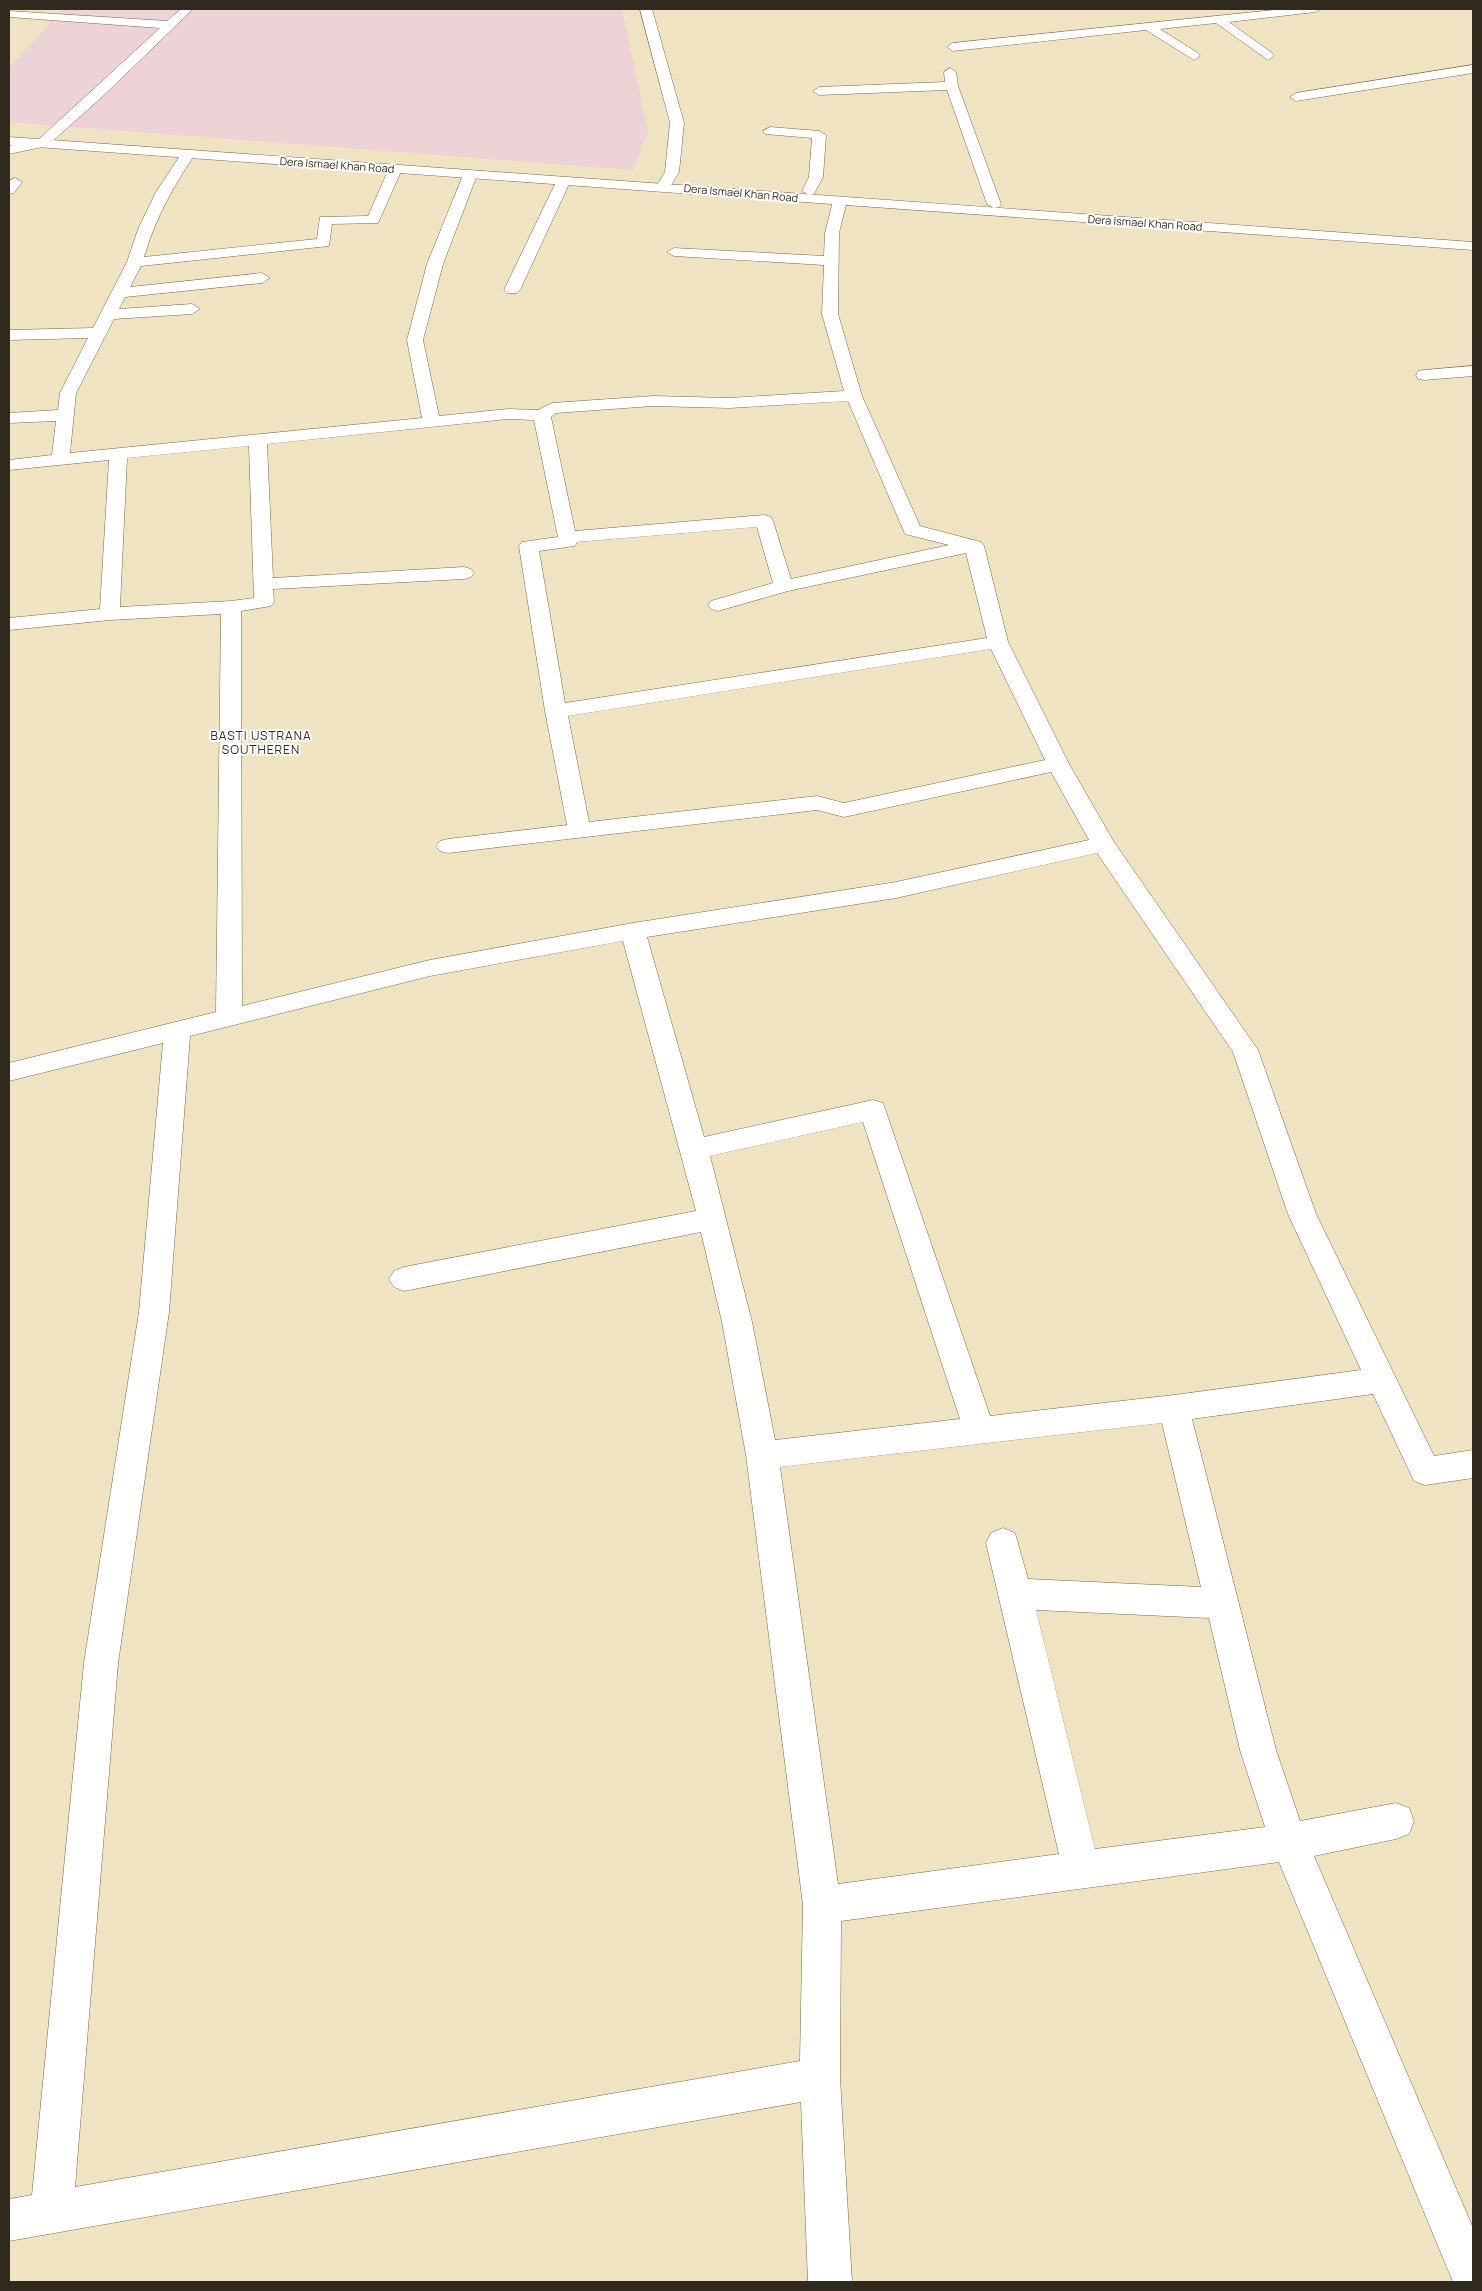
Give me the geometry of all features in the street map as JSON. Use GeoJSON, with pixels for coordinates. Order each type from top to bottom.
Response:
{"type":"FeatureCollection","features":[{"type":"Feature","properties":{"kind":"main road"},"geometry":{"type":"LineString","coordinates":[[9,150],[47,140],[187,9]]}},
{"type":"Feature","properties":{"kind":"main road"},"geometry":{"type":"LineString","coordinates":[[646,9],[677,124],[672,172],[665,183]]}},
{"type":"Feature","properties":{"kind":"main road"},"geometry":{"type":"LineString","coordinates":[[953,46],[1147,26],[1217,14],[1231,18],[1315,9]]}},
{"type":"Feature","properties":{"kind":"main road"},"geometry":{"type":"LineString","coordinates":[[9,22],[18,12],[170,25]]}},
{"type":"Feature","properties":{"kind":"main road"},"geometry":{"type":"LineString","coordinates":[[1217,14],[1268,56]]}},
{"type":"Feature","properties":{"kind":"main road"},"geometry":{"type":"LineString","coordinates":[[1147,26],[1194,56]]}},
{"type":"Feature","properties":{"kind":"main road"},"geometry":{"type":"LineString","coordinates":[[1296,97],[1473,69]]}},
{"type":"Feature","properties":{"kind":"main road"},"geometry":{"type":"LineString","coordinates":[[819,91],[951,79],[994,204]]}},
{"type":"Feature","properties":{"kind":"main road"},"geometry":{"type":"LineString","coordinates":[[770,131],[819,136],[816,177],[809,191]]}},
{"type":"Feature","properties":{"kind":"main road","name":"Dera Ismael Khan Road"},"geometry":{"type":"LineString","coordinates":[[9,133],[47,140],[188,154],[563,182],[665,183],[809,191],[1473,238]]}},
{"type":"Feature","properties":{"kind":"main road","name":"Dera Ismael Khan Road"},"geometry":{"type":"LineString","coordinates":[[9,141],[47,140],[573,175],[840,201],[1473,246]]}},
{"type":"Feature","properties":{"kind":"main road"},"geometry":{"type":"LineString","coordinates":[[61,459],[68,393],[135,262],[145,229],[156,207],[188,154]]}},
{"type":"Feature","properties":{"kind":"main road"},"geometry":{"type":"LineString","coordinates":[[135,262],[324,242],[325,220],[373,220],[395,169]]}},
{"type":"Feature","properties":{"kind":"main road"},"geometry":{"type":"LineString","coordinates":[[432,422],[415,340],[435,264],[470,175]]}},
{"type":"Feature","properties":{"kind":"main road"},"geometry":{"type":"LineString","coordinates":[[512,290],[563,182]]}},
{"type":"Feature","properties":{"kind":"main road"},"geometry":{"type":"LineString","coordinates":[[840,201],[832,233],[830,314],[854,396],[912,530],[974,546]]}},
{"type":"Feature","properties":{"kind":"main road"},"geometry":{"type":"LineString","coordinates":[[674,252],[831,261]]}},
{"type":"Feature","properties":{"kind":"main road"},"geometry":{"type":"LineString","coordinates":[[120,293],[262,278]]}},
{"type":"Feature","properties":{"kind":"main road"},"geometry":{"type":"LineString","coordinates":[[107,315],[192,309]]}},
{"type":"Feature","properties":{"kind":"main road"},"geometry":{"type":"LineString","coordinates":[[9,336],[98,333]]}},
{"type":"Feature","properties":{"kind":"main road"},"geometry":{"type":"LineString","coordinates":[[1424,375],[1473,371]]}},
{"type":"Feature","properties":{"kind":"main road"},"geometry":{"type":"LineString","coordinates":[[9,465],[508,414],[542,415],[552,408],[653,402],[729,403],[854,396]]}},
{"type":"Feature","properties":{"kind":"main road"},"geometry":{"type":"LineString","coordinates":[[9,418],[67,415]]}},
{"type":"Feature","properties":{"kind":"main road"},"geometry":{"type":"LineString","coordinates":[[542,415],[568,542],[530,546],[556,711],[579,830]]}},
{"type":"Feature","properties":{"kind":"main road"},"geometry":{"type":"LineString","coordinates":[[9,624],[110,614],[231,607],[264,602],[258,439]]}},
{"type":"Feature","properties":{"kind":"main road"},"geometry":{"type":"LineString","coordinates":[[110,614],[118,453]]}},
{"type":"Feature","properties":{"kind":"main road"},"geometry":{"type":"LineString","coordinates":[[567,538],[764,521],[784,586]]}},
{"type":"Feature","properties":{"kind":"main road"},"geometry":{"type":"LineString","coordinates":[[718,605],[784,586],[974,546]]}},
{"type":"Feature","properties":{"kind":"main road"},"geometry":{"type":"LineString","coordinates":[[974,546],[998,642],[1058,764],[1103,844],[1245,1050],[1302,1214],[1425,1472],[1473,1464]]}},
{"type":"Feature","properties":{"kind":"main road"},"geometry":{"type":"LineString","coordinates":[[263,584],[464,573]]}},
{"type":"Feature","properties":{"kind":"main road"},"geometry":{"type":"LineString","coordinates":[[230,1019],[231,607]]}},
{"type":"Feature","properties":{"kind":"main road"},"geometry":{"type":"LineString","coordinates":[[556,711],[998,642]]}},
{"type":"Feature","properties":{"kind":"main road"},"geometry":{"type":"LineString","coordinates":[[448,846],[817,803],[844,810],[1058,764]]}},
{"type":"Feature","properties":{"kind":"main road"},"geometry":{"type":"LineString","coordinates":[[9,1072],[230,1019],[430,968],[633,931],[896,890],[1103,844]]}},
{"type":"Feature","properties":{"kind":"main road"},"geometry":{"type":"LineString","coordinates":[[633,931],[714,1219],[756,1415],[762,1455],[822,1904],[820,2078],[830,2282]]}},
{"type":"Feature","properties":{"kind":"main road"},"geometry":{"type":"LineString","coordinates":[[52,2212],[101,1663],[154,1312],[177,1032]]}},
{"type":"Feature","properties":{"kind":"main road"},"geometry":{"type":"LineString","coordinates":[[694,1149],[873,1110],[980,1431]]}},
{"type":"Feature","properties":{"kind":"main road"},"geometry":{"type":"LineString","coordinates":[[404,1279],[714,1219]]}},
{"type":"Feature","properties":{"kind":"main road"},"geometry":{"type":"LineString","coordinates":[[762,1455],[1174,1408],[1381,1380]]}},
{"type":"Feature","properties":{"kind":"main road"},"geometry":{"type":"LineString","coordinates":[[1174,1408],[1258,1750],[1290,1842],[1473,2278]]}},
{"type":"Feature","properties":{"kind":"main road"},"geometry":{"type":"LineString","coordinates":[[1003,1543],[1081,1870]]}},
{"type":"Feature","properties":{"kind":"main road"},"geometry":{"type":"LineString","coordinates":[[1016,1594],[1222,1603]]}},
{"type":"Feature","properties":{"kind":"main road"},"geometry":{"type":"LineString","coordinates":[[822,1904],[1290,1842],[1396,1821]]}},
{"type":"Feature","properties":{"kind":"main road"},"geometry":{"type":"LineString","coordinates":[[9,2220],[820,2078]]}},
{"type":"Feature","properties":{"kind":"shaded area"},"geometry":{"type":"Polygon","coordinates":[[[62,9],[622,9],[648,132],[633,170],[9,122],[9,68],[62,9]]]}},
{"type":"Feature","properties":{"kind":"district","name":"BASTI USTRANA SOUTHEREN"},"geometry":{"type":"Point","coordinates":[261,743]}}]}
